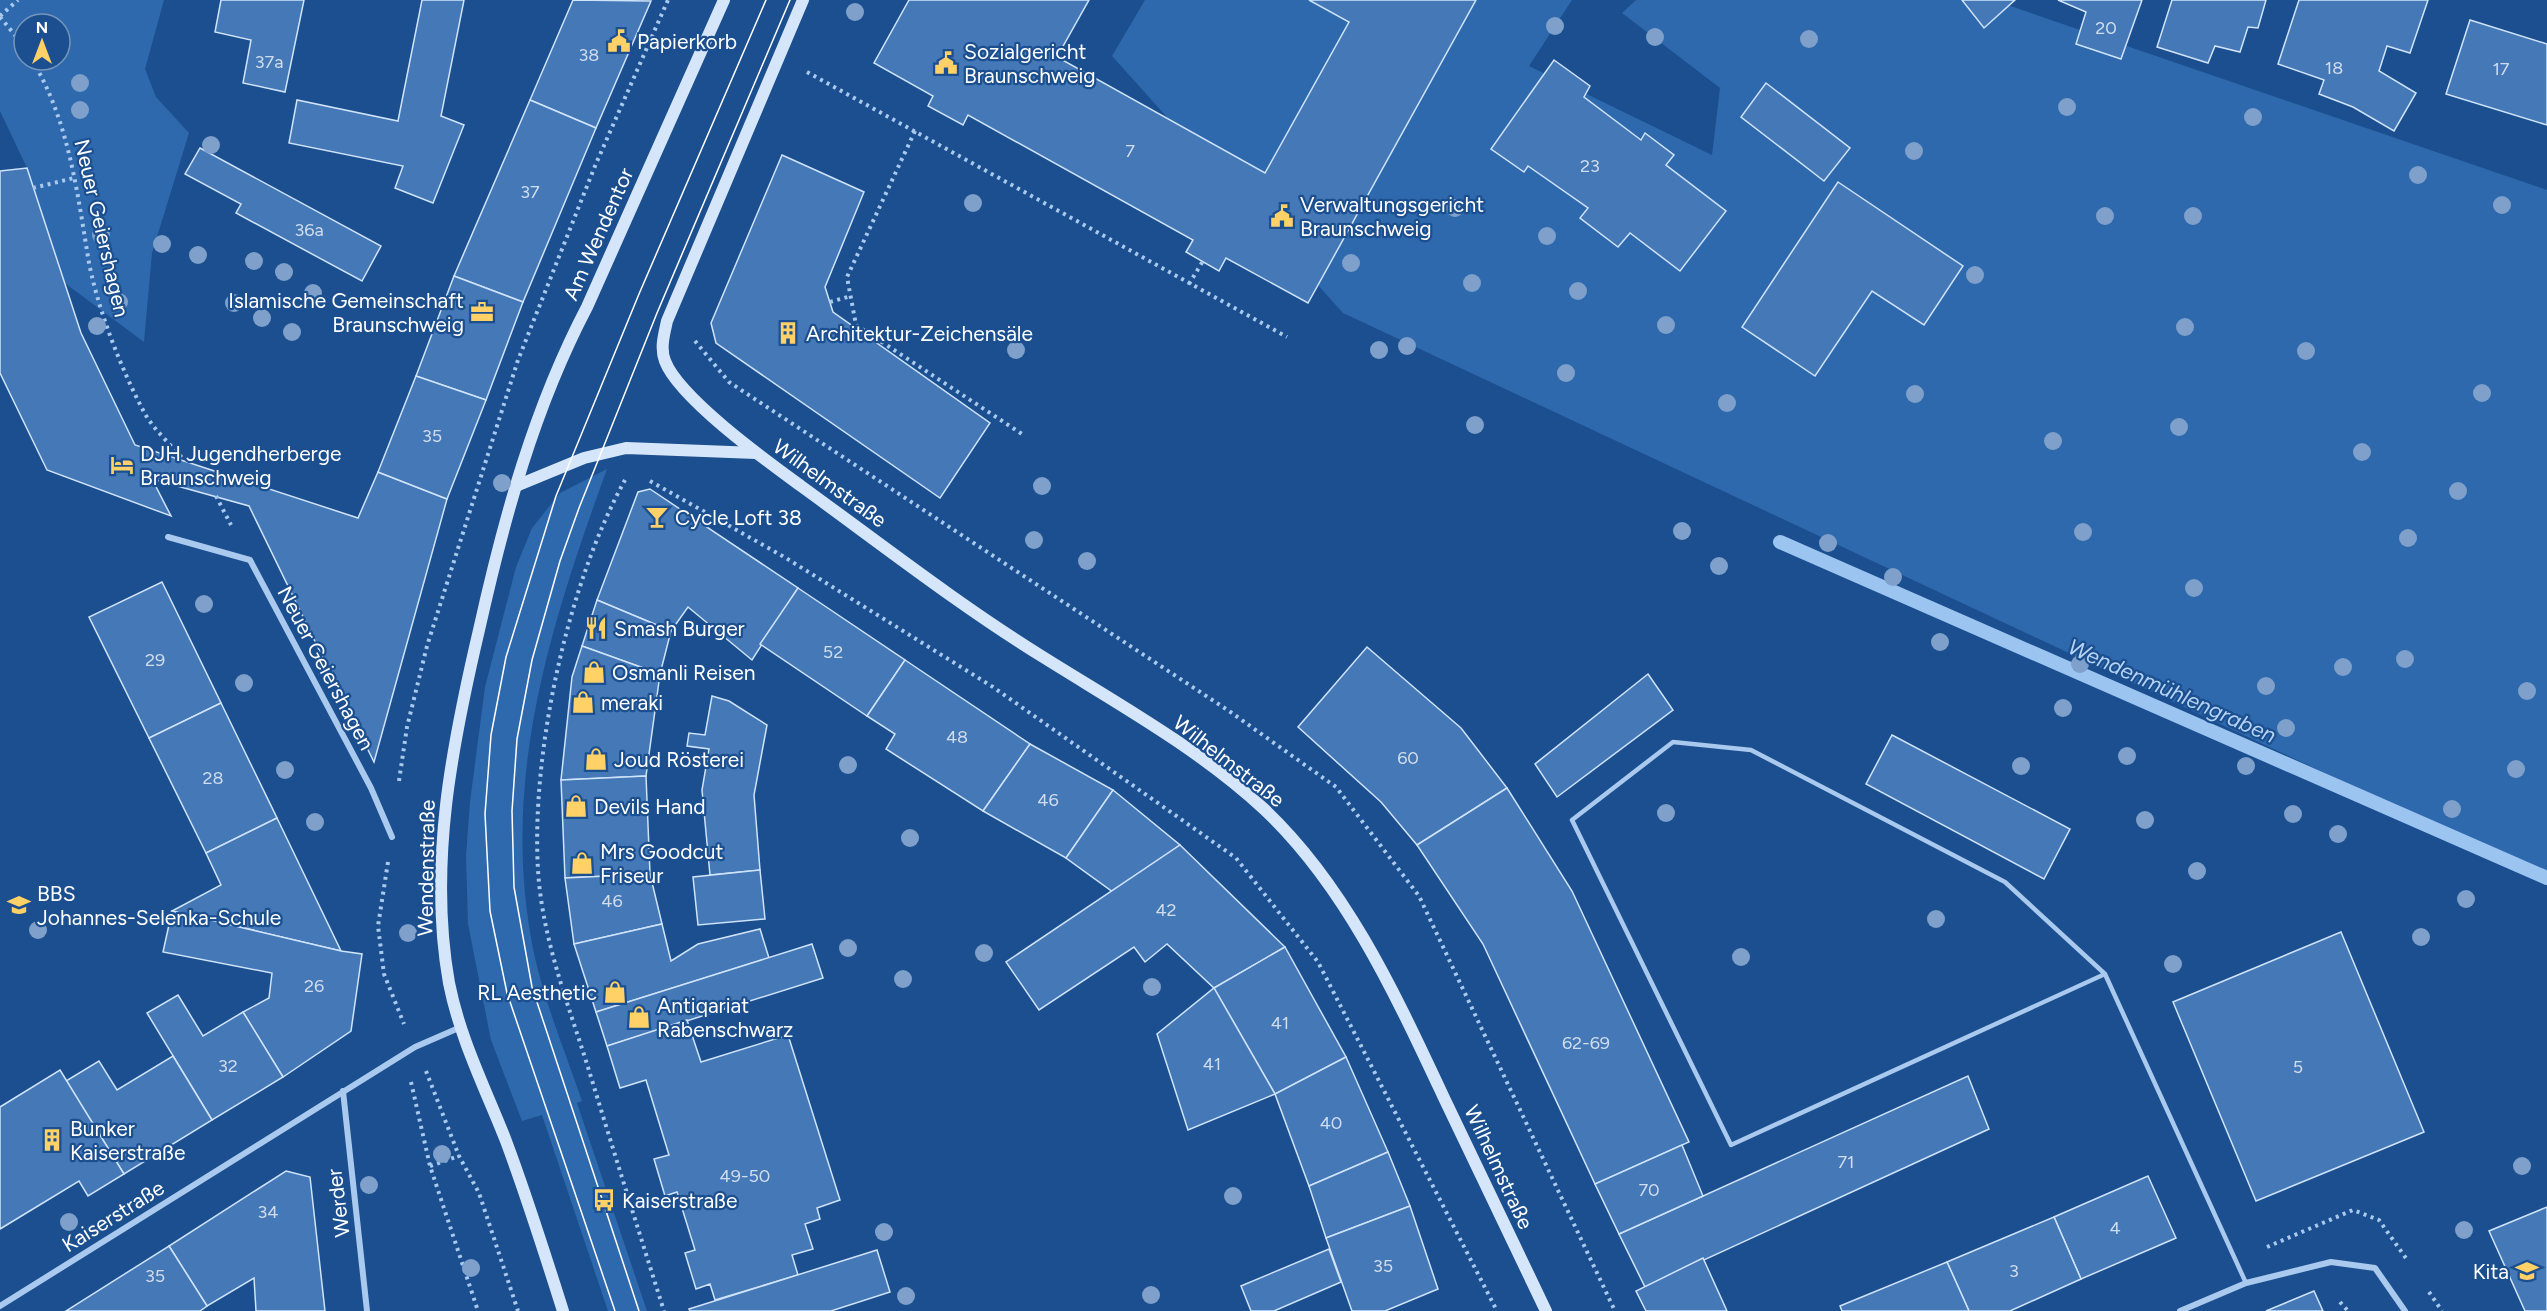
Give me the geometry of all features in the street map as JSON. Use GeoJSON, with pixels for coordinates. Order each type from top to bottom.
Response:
{"type":"FeatureCollection","features":[{"type":"Feature","properties":{"kind":"main road","name":"Am Wendentor"},"geometry":{"type":"LineString","coordinates":[[516,486],[537,420],[558,366],[592,296],[724,0]]}},
{"type":"Feature","properties":{"kind":"main road"},"geometry":{"type":"LineString","coordinates":[[756,453],[677,383],[666,362],[662,348],[666,321],[803,0]]}},
{"type":"Feature","properties":{"kind":"main road"},"geometry":{"type":"LineString","coordinates":[[516,486],[584,458],[626,448],[756,453]]}},
{"type":"Feature","properties":{"kind":"main road","name":"Wilhelmstraße"},"geometry":{"type":"LineString","coordinates":[[756,453],[959,601],[1043,657],[1109,695],[1205,762],[1265,810],[1313,865],[1364,940],[1412,1029],[1546,1311]]}},
{"type":"Feature","properties":{"kind":"main road","name":"Wendenstraße"},"geometry":{"type":"LineString","coordinates":[[516,486],[487,595],[447,784],[441,869],[442,927],[450,985],[462,1026],[482,1087],[506,1141],[562,1311]]}},
{"type":"Feature","properties":{"kind":"street","name":"Neuer Geiershagen"},"geometry":{"type":"LineString","coordinates":[[168,537],[250,560],[371,788],[392,837]]}},
{"type":"Feature","properties":{"kind":"street","name":"Kaiserstraße"},"geometry":{"type":"LineString","coordinates":[[0,1306],[415,1047],[462,1026]]}},
{"type":"Feature","properties":{"kind":"street","name":"Werder"},"geometry":{"type":"LineString","coordinates":[[343,1091],[367,1311]]}},
{"type":"Feature","properties":{"kind":"street"},"geometry":{"type":"LineString","coordinates":[[2180,1311],[2246,1283],[2331,1262],[2375,1268],[2405,1311]]}},
{"type":"Feature","properties":{"kind":"lane"},"geometry":{"type":"LineString","coordinates":[[2105,974],[1731,1145],[1572,820],[1673,742],[1751,750],[2005,882],[2105,974],[2246,1283]]}},
{"type":"Feature","properties":{"kind":"path"},"geometry":{"type":"LineString","coordinates":[[12,31],[0,16],[18,0]]}},
{"type":"Feature","properties":{"kind":"path"},"geometry":{"type":"LineString","coordinates":[[399,785],[407,727],[427,646],[518,360],[587,187],[668,0]]}},
{"type":"Feature","properties":{"kind":"path","name":"Neuer Geiershagen"},"geometry":{"type":"LineString","coordinates":[[39,72],[62,126],[74,178],[88,259],[108,329],[144,414],[185,461]]}},
{"type":"Feature","properties":{"kind":"path"},"geometry":{"type":"LineString","coordinates":[[807,72],[1287,337]]}},
{"type":"Feature","properties":{"kind":"path"},"geometry":{"type":"LineString","coordinates":[[915,131],[847,277],[856,326],[1025,436]]}},
{"type":"Feature","properties":{"kind":"path"},"geometry":{"type":"LineString","coordinates":[[33,188],[74,178]]}},
{"type":"Feature","properties":{"kind":"path"},"geometry":{"type":"LineString","coordinates":[[1190,285],[1203,261]]}},
{"type":"Feature","properties":{"kind":"path"},"geometry":{"type":"LineString","coordinates":[[830,302],[851,296]]}},
{"type":"Feature","properties":{"kind":"path"},"geometry":{"type":"LineString","coordinates":[[641,475],[786,558],[993,687],[1236,858],[1318,962],[1497,1311]]}},
{"type":"Feature","properties":{"kind":"path"},"geometry":{"type":"LineString","coordinates":[[625,479],[610,507],[582,582],[558,671],[541,764],[538,871],[552,954],[664,1311]]}},
{"type":"Feature","properties":{"kind":"path"},"geometry":{"type":"LineString","coordinates":[[392,837],[378,926],[384,974],[459,1156],[479,1193],[518,1311]]}},
{"type":"Feature","properties":{"kind":"path"},"geometry":{"type":"LineString","coordinates":[[410,1079],[430,1166],[478,1311]]}},
{"type":"Feature","properties":{"kind":"path"},"geometry":{"type":"LineString","coordinates":[[430,1166],[459,1156]]}},
{"type":"Feature","properties":{"kind":"path"},"geometry":{"type":"LineString","coordinates":[[2340,1302],[2348,1311]]}},
{"type":"Feature","properties":{"kind":"shaded area"},"geometry":{"type":"Polygon","coordinates":[[[0,0],[164,0],[145,69],[156,97],[189,133],[152,253],[144,342],[62,281],[27,168],[0,111],[0,0]]]}},
{"type":"Feature","properties":{"kind":"shaded area"},"geometry":{"type":"Polygon","coordinates":[[[1145,0],[1572,0],[1529,66],[1712,155],[1720,88],[1622,13],[1636,0],[1993,0],[2547,190],[2547,877],[1343,313],[1112,56],[1145,0]]]}},
{"type":"Feature","properties":{"kind":"shaded area"},"geometry":{"type":"Polygon","coordinates":[[[607,469],[566,589],[549,649],[535,709],[526,770],[522,832],[525,894],[535,958],[582,1101],[577,1103],[647,1311],[608,1311],[542,1115],[522,1121],[491,1040],[468,924],[466,856],[470,802],[485,687],[516,567],[532,528],[560,493],[607,469]]]}},
{"type":"Feature","properties":{"kind":"building"},"geometry":{"type":"Polygon","coordinates":[[[221,0],[304,0],[285,92],[243,83],[251,40],[215,32],[221,0]]]}},
{"type":"Feature","properties":{"kind":"building"},"geometry":{"type":"Polygon","coordinates":[[[422,0],[464,0],[441,116],[464,125],[433,203],[395,188],[403,166],[289,143],[297,100],[398,121],[422,0]]]}},
{"type":"Feature","properties":{"kind":"building"},"geometry":{"type":"Polygon","coordinates":[[[573,0],[651,1],[596,128],[530,100],[573,0]]]}},
{"type":"Feature","properties":{"kind":"building"},"geometry":{"type":"Polygon","coordinates":[[[909,0],[1089,0],[1057,57],[1265,173],[1349,22],[1309,0],[1476,0],[1308,303],[1226,258],[1219,271],[1186,252],[1193,240],[968,115],[963,125],[928,106],[933,96],[874,63],[909,0]]]}},
{"type":"Feature","properties":{"kind":"building"},"geometry":{"type":"Polygon","coordinates":[[[1962,0],[2015,0],[1984,28],[1962,0]]]}},
{"type":"Feature","properties":{"kind":"building"},"geometry":{"type":"Polygon","coordinates":[[[2058,0],[2142,0],[2121,59],[2076,44],[2086,12],[2058,0]]]}},
{"type":"Feature","properties":{"kind":"building"},"geometry":{"type":"Polygon","coordinates":[[[2172,0],[2266,0],[2258,28],[2248,27],[2240,52],[2215,46],[2208,63],[2157,47],[2172,0]]]}},
{"type":"Feature","properties":{"kind":"building"},"geometry":{"type":"Polygon","coordinates":[[[2299,0],[2428,0],[2410,53],[2387,46],[2379,71],[2416,93],[2394,131],[2353,107],[2319,94],[2324,80],[2278,64],[2299,0]]]}},
{"type":"Feature","properties":{"kind":"building"},"geometry":{"type":"Polygon","coordinates":[[[2470,20],[2547,44],[2547,125],[2446,94],[2470,20]]]}},
{"type":"Feature","properties":{"kind":"building"},"geometry":{"type":"Polygon","coordinates":[[[1554,60],[1590,86],[1584,97],[1641,140],[1645,133],[1674,155],[1666,165],[1726,211],[1680,271],[1630,233],[1618,247],[1580,218],[1588,208],[1528,166],[1524,172],[1491,149],[1554,60]]]}},
{"type":"Feature","properties":{"kind":"building"},"geometry":{"type":"Polygon","coordinates":[[[1766,83],[1850,148],[1824,181],[1741,117],[1766,83]]]}},
{"type":"Feature","properties":{"kind":"building"},"geometry":{"type":"Polygon","coordinates":[[[530,100],[596,128],[523,302],[454,276],[530,100]]]}},
{"type":"Feature","properties":{"kind":"building"},"geometry":{"type":"Polygon","coordinates":[[[200,148],[381,246],[362,281],[236,213],[241,204],[185,174],[200,148]]]}},
{"type":"Feature","properties":{"kind":"building","name":"Architektur-Zeichensäle"},"geometry":{"type":"Polygon","coordinates":[[[782,155],[864,192],[825,287],[833,312],[990,423],[940,498],[716,343],[711,323],[782,155]]]}},
{"type":"Feature","properties":{"kind":"building","name":"DJH Jugendherberge Braunschweig"},"geometry":{"type":"Polygon","coordinates":[[[27,168],[81,333],[135,445],[358,518],[378,472],[447,499],[374,762],[334,681],[319,674],[325,662],[249,506],[152,479],[171,516],[47,470],[0,373],[0,171],[27,168]]]}},
{"type":"Feature","properties":{"kind":"building"},"geometry":{"type":"Polygon","coordinates":[[[1838,182],[1963,266],[1924,325],[1872,291],[1815,376],[1742,327],[1838,182]]]}},
{"type":"Feature","properties":{"kind":"building"},"geometry":{"type":"Polygon","coordinates":[[[454,276],[523,302],[486,400],[416,376],[454,276]]]}},
{"type":"Feature","properties":{"kind":"building"},"geometry":{"type":"Polygon","coordinates":[[[416,376],[486,400],[447,499],[378,472],[416,376]]]}},
{"type":"Feature","properties":{"kind":"building"},"geometry":{"type":"Polygon","coordinates":[[[650,489],[798,588],[752,660],[688,607],[671,631],[597,600],[638,492],[650,489]]]}},
{"type":"Feature","properties":{"kind":"building"},"geometry":{"type":"Polygon","coordinates":[[[162,582],[221,703],[149,738],[89,617],[162,582]]]}},
{"type":"Feature","properties":{"kind":"building"},"geometry":{"type":"Polygon","coordinates":[[[798,588],[905,660],[867,716],[760,644],[798,588]]]}},
{"type":"Feature","properties":{"kind":"building"},"geometry":{"type":"Polygon","coordinates":[[[597,600],[671,631],[660,674],[582,646],[597,600]]]}},
{"type":"Feature","properties":{"kind":"building"},"geometry":{"type":"Polygon","coordinates":[[[582,646],[660,674],[646,776],[561,780],[572,677],[582,646]]]}},
{"type":"Feature","properties":{"kind":"building"},"geometry":{"type":"Polygon","coordinates":[[[1367,647],[1461,728],[1507,788],[1417,845],[1381,802],[1298,727],[1367,647]]]}},
{"type":"Feature","properties":{"kind":"building"},"geometry":{"type":"Polygon","coordinates":[[[905,660],[1030,744],[983,811],[886,749],[895,734],[867,716],[905,660]]]}},
{"type":"Feature","properties":{"kind":"building"},"geometry":{"type":"Polygon","coordinates":[[[1648,674],[1673,710],[1557,797],[1535,764],[1648,674]]]}},
{"type":"Feature","properties":{"kind":"building"},"geometry":{"type":"Polygon","coordinates":[[[712,696],[729,701],[767,725],[754,795],[760,870],[710,875],[702,790],[709,749],[687,746],[689,733],[705,735],[712,696]]]}},
{"type":"Feature","properties":{"kind":"building"},"geometry":{"type":"Polygon","coordinates":[[[221,703],[277,818],[206,853],[149,738],[221,703]]]}},
{"type":"Feature","properties":{"kind":"building"},"geometry":{"type":"Polygon","coordinates":[[[1892,735],[2070,829],[2044,879],[1866,784],[1892,735]]]}},
{"type":"Feature","properties":{"kind":"building"},"geometry":{"type":"Polygon","coordinates":[[[1030,744],[1113,790],[1066,858],[983,811],[1030,744]]]}},
{"type":"Feature","properties":{"kind":"building"},"geometry":{"type":"Polygon","coordinates":[[[646,776],[650,874],[565,878],[561,780],[646,776]]]}},
{"type":"Feature","properties":{"kind":"building"},"geometry":{"type":"Polygon","coordinates":[[[1507,788],[1572,891],[1689,1142],[1595,1184],[1483,944],[1417,845],[1507,788]]]}},
{"type":"Feature","properties":{"kind":"building"},"geometry":{"type":"Polygon","coordinates":[[[1113,790],[1180,845],[1113,892],[1066,858],[1113,790]]]}},
{"type":"Feature","properties":{"kind":"building"},"geometry":{"type":"Polygon","coordinates":[[[277,818],[341,951],[172,911],[221,885],[206,853],[277,818]]]}},
{"type":"Feature","properties":{"kind":"building"},"geometry":{"type":"Polygon","coordinates":[[[1180,845],[1285,947],[1214,988],[1167,944],[1145,962],[1134,947],[1039,1010],[1006,962],[1180,845]]]}},
{"type":"Feature","properties":{"kind":"building"},"geometry":{"type":"Polygon","coordinates":[[[760,870],[765,919],[698,925],[693,877],[760,870]]]}},
{"type":"Feature","properties":{"kind":"building"},"geometry":{"type":"Polygon","coordinates":[[[650,874],[662,924],[574,944],[565,878],[650,874]]]}},
{"type":"Feature","properties":{"kind":"building"},"geometry":{"type":"Polygon","coordinates":[[[172,911],[362,954],[351,1031],[283,1077],[243,1012],[269,998],[272,973],[163,952],[172,911]]]}},
{"type":"Feature","properties":{"kind":"building"},"geometry":{"type":"Polygon","coordinates":[[[662,924],[671,961],[698,944],[760,929],[769,958],[596,1012],[574,944],[662,924]]]}},
{"type":"Feature","properties":{"kind":"building"},"geometry":{"type":"Polygon","coordinates":[[[2341,932],[2424,1132],[2256,1201],[2173,1002],[2341,932]]]}},
{"type":"Feature","properties":{"kind":"building"},"geometry":{"type":"Polygon","coordinates":[[[812,944],[823,978],[607,1046],[596,1012],[812,944]]]}},
{"type":"Feature","properties":{"kind":"building"},"geometry":{"type":"Polygon","coordinates":[[[1285,947],[1346,1057],[1275,1094],[1214,988],[1285,947]]]}},
{"type":"Feature","properties":{"kind":"building"},"geometry":{"type":"Polygon","coordinates":[[[1214,988],[1275,1094],[1188,1130],[1157,1034],[1214,988]]]}},
{"type":"Feature","properties":{"kind":"building"},"geometry":{"type":"Polygon","coordinates":[[[178,995],[203,1036],[243,1012],[283,1077],[212,1120],[147,1013],[178,995]]]}},
{"type":"Feature","properties":{"kind":"building"},"geometry":{"type":"Polygon","coordinates":[[[687,1020],[701,1062],[788,1035],[840,1200],[817,1208],[820,1219],[805,1224],[813,1249],[792,1255],[798,1275],[715,1300],[710,1284],[696,1289],[685,1253],[695,1250],[677,1192],[665,1196],[654,1159],[669,1155],[646,1080],[620,1088],[607,1046],[687,1020]]]}},
{"type":"Feature","properties":{"kind":"building"},"geometry":{"type":"Polygon","coordinates":[[[173,1056],[212,1120],[124,1174],[66,1081],[99,1061],[117,1090],[173,1056]]]}},
{"type":"Feature","properties":{"kind":"building"},"geometry":{"type":"Polygon","coordinates":[[[1346,1057],[1388,1152],[1309,1186],[1275,1094],[1346,1057]]]}},
{"type":"Feature","properties":{"kind":"building","name":"Bunker Kaiserstraße"},"geometry":{"type":"Polygon","coordinates":[[[60,1070],[124,1174],[88,1196],[79,1181],[0,1229],[0,1107],[60,1070]]]}},
{"type":"Feature","properties":{"kind":"building"},"geometry":{"type":"Polygon","coordinates":[[[1968,1076],[1989,1129],[1645,1287],[1619,1234],[1968,1076]]]}},
{"type":"Feature","properties":{"kind":"building"},"geometry":{"type":"Polygon","coordinates":[[[1682,1145],[1703,1196],[1619,1234],[1595,1184],[1682,1145]]]}},
{"type":"Feature","properties":{"kind":"building"},"geometry":{"type":"Polygon","coordinates":[[[1388,1152],[1410,1206],[1326,1238],[1309,1186],[1388,1152]]]}},
{"type":"Feature","properties":{"kind":"building"},"geometry":{"type":"Polygon","coordinates":[[[286,1171],[310,1177],[325,1311],[256,1311],[254,1278],[207,1306],[169,1246],[286,1171]]]}},
{"type":"Feature","properties":{"kind":"building"},"geometry":{"type":"Polygon","coordinates":[[[2148,1176],[2176,1238],[2081,1279],[2054,1217],[2148,1176]]]}},
{"type":"Feature","properties":{"kind":"building"},"geometry":{"type":"Polygon","coordinates":[[[1410,1206],[1438,1289],[1385,1311],[1352,1311],[1326,1238],[1410,1206]]]}},
{"type":"Feature","properties":{"kind":"building","name":"Kita"},"geometry":{"type":"Polygon","coordinates":[[[2547,1207],[2547,1311],[2525,1311],[2489,1231],[2547,1207]]]}},
{"type":"Feature","properties":{"kind":"building"},"geometry":{"type":"Polygon","coordinates":[[[2054,1217],[2081,1279],[2010,1311],[1969,1311],[1947,1262],[2054,1217]]]}},
{"type":"Feature","properties":{"kind":"building"},"geometry":{"type":"Polygon","coordinates":[[[169,1246],[207,1306],[200,1311],[66,1311],[169,1246]]]}},
{"type":"Feature","properties":{"kind":"building"},"geometry":{"type":"Polygon","coordinates":[[[1329,1249],[1341,1282],[1274,1311],[1251,1311],[1241,1286],[1329,1249]]]}},
{"type":"Feature","properties":{"kind":"building"},"geometry":{"type":"Polygon","coordinates":[[[877,1250],[890,1292],[831,1311],[690,1311],[689,1309],[877,1250]]]}},
{"type":"Feature","properties":{"kind":"building"},"geometry":{"type":"Polygon","coordinates":[[[1703,1258],[1727,1311],[1646,1311],[1636,1291],[1703,1258]]]}},
{"type":"Feature","properties":{"kind":"building"},"geometry":{"type":"Polygon","coordinates":[[[1947,1262],[1969,1311],[1842,1311],[1840,1306],[1947,1262]]]}},
{"type":"Feature","properties":{"kind":"building"},"geometry":{"type":"Polygon","coordinates":[[[2314,1291],[2323,1311],[2266,1311],[2314,1291]]]}},
{"type":"Feature","properties":{"kind":"waterway","name":"Wendenmühlengraben"},"geometry":{"type":"LineString","coordinates":[[1780,542],[2547,878]]}},
{"type":"Feature","properties":{"kind":"tram line"},"geometry":{"type":"LineString","coordinates":[[615,1311],[507,993],[490,911],[485,814],[491,735],[506,657],[556,496],[639,294],[766,0]]}},
{"type":"Feature","properties":{"kind":"tram line"},"geometry":{"type":"LineString","coordinates":[[639,1311],[532,987],[514,887],[512,811],[517,739],[532,660],[560,561],[579,508],[657,313],[790,0]]}},
{"type":"Feature","properties":{"kind":"place","name":"Papierkorb"},"geometry":{"type":"Point","coordinates":[619,41]}},
{"type":"Feature","properties":{"kind":"place","name":"Sozialgericht Braunschweig"},"geometry":{"type":"Point","coordinates":[946,63]}},
{"type":"Feature","properties":{"kind":"place","name":"Verwaltungsgericht Braunschweig"},"geometry":{"type":"Point","coordinates":[1282,216]}},
{"type":"Feature","properties":{"kind":"place","name":"Islamische Gemeinschaft Braunschweig"},"geometry":{"type":"Point","coordinates":[482,312]}},
{"type":"Feature","properties":{"kind":"place","name":"Architektur-Zeichensäle"},"geometry":{"type":"Point","coordinates":[788,333]}},
{"type":"Feature","properties":{"kind":"place","name":"DJH Jugendherberge Braunschweig"},"geometry":{"type":"Point","coordinates":[122,465]}},
{"type":"Feature","properties":{"kind":"place","name":"Cycle Loft 38"},"geometry":{"type":"Point","coordinates":[657,517]}},
{"type":"Feature","properties":{"kind":"place","name":"Smash Burger"},"geometry":{"type":"Point","coordinates":[596,628]}},
{"type":"Feature","properties":{"kind":"place","name":"Osmanli Reisen"},"geometry":{"type":"Point","coordinates":[594,672]}},
{"type":"Feature","properties":{"kind":"place","name":"meraki"},"geometry":{"type":"Point","coordinates":[583,702]}},
{"type":"Feature","properties":{"kind":"place","name":"Joud Rösterei"},"geometry":{"type":"Point","coordinates":[596,759]}},
{"type":"Feature","properties":{"kind":"place","name":"Devils Hand"},"geometry":{"type":"Point","coordinates":[576,806]}},
{"type":"Feature","properties":{"kind":"place","name":"Mrs Goodcut Friseur"},"geometry":{"type":"Point","coordinates":[582,863]}},
{"type":"Feature","properties":{"kind":"place","name":"BBS Johannes-Selenka-Schule"},"geometry":{"type":"Point","coordinates":[19,905]}},
{"type":"Feature","properties":{"kind":"place","name":"RL Aesthetic"},"geometry":{"type":"Point","coordinates":[615,992]}},
{"type":"Feature","properties":{"kind":"place","name":"Antiqariat Rabenschwarz"},"geometry":{"type":"Point","coordinates":[639,1017]}},
{"type":"Feature","properties":{"kind":"place","name":"Bunker Kaiserstraße"},"geometry":{"type":"Point","coordinates":[52,1140]}},
{"type":"Feature","properties":{"kind":"place","name":"Kaiserstraße"},"geometry":{"type":"Point","coordinates":[604,1200]}},
{"type":"Feature","properties":{"kind":"place","name":"Kita"},"geometry":{"type":"Point","coordinates":[2527,1271]}}]}
